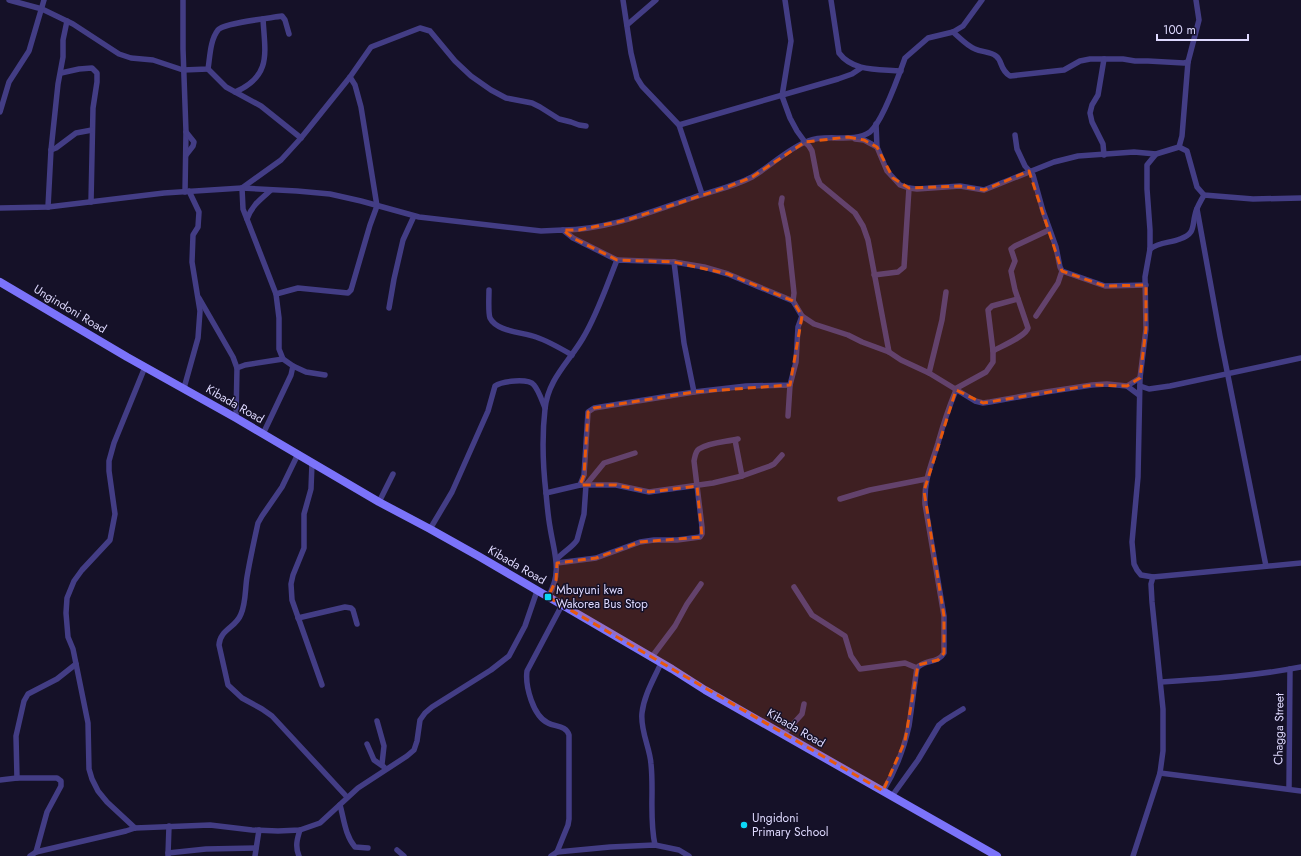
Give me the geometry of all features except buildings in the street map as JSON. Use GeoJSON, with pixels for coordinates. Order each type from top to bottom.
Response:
{"type":"FeatureCollection","features":[{"type":"Feature","properties":{"kind":"main road","name":"Ungindoni Road"},"geometry":{"type":"LineString","coordinates":[[0,282],[127,357]]}},
{"type":"Feature","properties":{"kind":"main road","name":"Kibada Road"},"geometry":{"type":"LineString","coordinates":[[127,357],[184,388],[379,502],[430,529],[705,690],[997,856]]}},
{"type":"Feature","properties":{"kind":"street"},"geometry":{"type":"LineString","coordinates":[[9,0],[42,9],[74,24],[119,54],[131,58],[153,60],[183,70],[208,69],[226,87],[261,106],[301,138]]}},
{"type":"Feature","properties":{"kind":"street"},"geometry":{"type":"LineString","coordinates":[[0,112],[2,94],[8,82],[29,51],[44,0]]}},
{"type":"Feature","properties":{"kind":"street"},"geometry":{"type":"LineString","coordinates":[[183,0],[183,70],[186,93],[187,192],[199,212],[198,227],[193,235],[192,262],[200,311],[198,338],[184,388]]}},
{"type":"Feature","properties":{"kind":"street"},"geometry":{"type":"LineString","coordinates":[[623,0],[631,53],[637,78],[642,86],[679,125],[702,194]]}},
{"type":"Feature","properties":{"kind":"street"},"geometry":{"type":"LineString","coordinates":[[627,25],[656,0]]}},
{"type":"Feature","properties":{"kind":"street"},"geometry":{"type":"LineString","coordinates":[[785,0],[791,41],[782,96],[790,118],[812,151],[817,177],[820,184],[855,213],[863,226],[868,240],[889,352]]}},
{"type":"Feature","properties":{"kind":"street"},"geometry":{"type":"LineString","coordinates":[[832,0],[839,53],[843,58],[861,68],[901,71]]}},
{"type":"Feature","properties":{"kind":"street"},"geometry":{"type":"LineString","coordinates":[[854,138],[870,132],[876,124],[891,96],[905,58],[928,38],[953,32],[962,26],[982,0]]}},
{"type":"Feature","properties":{"kind":"street"},"geometry":{"type":"LineString","coordinates":[[1179,147],[1182,136],[1188,62],[1199,20],[1196,0]]}},
{"type":"Feature","properties":{"kind":"street"},"geometry":{"type":"LineString","coordinates":[[208,69],[212,43],[218,30],[221,28],[230,25],[282,16],[286,20],[290,34]]}},
{"type":"Feature","properties":{"kind":"street"},"geometry":{"type":"LineString","coordinates":[[235,92],[248,85],[262,70],[265,47],[263,19]]}},
{"type":"Feature","properties":{"kind":"street"},"geometry":{"type":"LineString","coordinates":[[48,207],[51,150],[58,84],[63,57],[63,40],[67,21]]}},
{"type":"Feature","properties":{"kind":"street"},"geometry":{"type":"LineString","coordinates":[[242,188],[281,160],[301,138],[350,77],[371,47],[420,28],[430,31],[465,71],[491,90],[506,98],[540,106],[559,119],[586,126]]}},
{"type":"Feature","properties":{"kind":"street"},"geometry":{"type":"LineString","coordinates":[[953,32],[970,47],[995,54],[1000,59],[1004,72],[1010,76],[1064,70],[1080,61],[1090,59],[1188,62]]}},
{"type":"Feature","properties":{"kind":"street"},"geometry":{"type":"LineString","coordinates":[[1104,59],[1098,94],[1092,105],[1090,113],[1092,122],[1103,144],[1104,155]]}},
{"type":"Feature","properties":{"kind":"street"},"geometry":{"type":"LineString","coordinates":[[61,73],[92,68],[97,73],[93,108],[91,202]]}},
{"type":"Feature","properties":{"kind":"street"},"geometry":{"type":"LineString","coordinates":[[679,125],[838,79],[852,74],[861,68]]}},
{"type":"Feature","properties":{"kind":"street"},"geometry":{"type":"LineString","coordinates":[[276,294],[298,288],[348,293],[351,290],[377,206],[361,107],[355,85],[350,77]]}},
{"type":"Feature","properties":{"kind":"street"},"geometry":{"type":"LineString","coordinates":[[876,124],[877,147],[887,171],[900,185],[909,188],[924,189],[960,186],[984,190],[1009,181],[1029,171],[1054,162],[1078,156],[1134,152],[1156,154],[1179,147],[1187,151],[1197,187],[1204,195],[1253,199],[1301,198]]}},
{"type":"Feature","properties":{"kind":"street"},"geometry":{"type":"LineString","coordinates":[[51,150],[76,133],[92,130]]}},
{"type":"Feature","properties":{"kind":"street"},"geometry":{"type":"LineString","coordinates":[[1015,135],[1018,149],[1032,175],[1062,271],[1058,283],[1036,316]]}},
{"type":"Feature","properties":{"kind":"street"},"geometry":{"type":"LineString","coordinates":[[0,208],[48,207],[164,193],[242,188],[330,194],[414,216],[541,231],[579,230],[620,221],[727,187],[752,176],[805,142],[824,138],[848,137],[864,140],[877,147]]}},
{"type":"Feature","properties":{"kind":"street"},"geometry":{"type":"LineString","coordinates":[[1156,154],[1147,165],[1150,249],[1145,277],[1146,329],[1140,378],[1138,477],[1132,542],[1134,564],[1141,575],[1153,577],[1301,563]]}},
{"type":"Feature","properties":{"kind":"street"},"geometry":{"type":"LineString","coordinates":[[242,188],[243,208],[276,294],[279,318],[279,348],[283,358],[293,366],[306,372],[325,375]]}},
{"type":"Feature","properties":{"kind":"street"},"geometry":{"type":"LineString","coordinates":[[874,275],[898,272],[904,267],[909,188]]}},
{"type":"Feature","properties":{"kind":"street"},"geometry":{"type":"LineString","coordinates":[[247,219],[253,206],[271,190]]}},
{"type":"Feature","properties":{"kind":"street"},"geometry":{"type":"LineString","coordinates":[[1150,249],[1162,243],[1181,239],[1188,235],[1194,227],[1195,214],[1204,195]]}},
{"type":"Feature","properties":{"kind":"street"},"geometry":{"type":"LineString","coordinates":[[782,198],[781,204],[788,237],[794,293],[793,301]]}},
{"type":"Feature","properties":{"kind":"street"},"geometry":{"type":"LineString","coordinates":[[1197,209],[1266,566]]}},
{"type":"Feature","properties":{"kind":"street"},"geometry":{"type":"LineString","coordinates":[[389,308],[403,240],[414,216]]}},
{"type":"Feature","properties":{"kind":"street"},"geometry":{"type":"LineString","coordinates":[[563,230],[573,238],[616,260],[674,262],[717,270],[793,301],[802,316],[814,324],[848,335],[889,352],[901,360],[929,373],[975,401],[983,403],[1092,385],[1107,384],[1127,386],[1140,395]]}},
{"type":"Feature","properties":{"kind":"street"},"geometry":{"type":"LineString","coordinates":[[994,350],[1022,336],[1028,331],[1015,290],[1011,271],[1014,261],[1011,249],[1049,230]]}},
{"type":"Feature","properties":{"kind":"street"},"geometry":{"type":"LineString","coordinates":[[548,597],[556,580],[557,561],[550,527],[546,492],[544,441],[545,408],[558,372],[572,355],[594,318],[616,260]]}},
{"type":"Feature","properties":{"kind":"street"},"geometry":{"type":"LineString","coordinates":[[674,262],[684,342],[694,392]]}},
{"type":"Feature","properties":{"kind":"street"},"geometry":{"type":"LineString","coordinates":[[1062,271],[1105,286],[1146,286]]}},
{"type":"Feature","properties":{"kind":"street"},"geometry":{"type":"LineString","coordinates":[[489,290],[490,318],[496,324],[503,329],[535,336],[572,355]]}},
{"type":"Feature","properties":{"kind":"street"},"geometry":{"type":"LineString","coordinates":[[929,373],[942,320],[946,292]]}},
{"type":"Feature","properties":{"kind":"street"},"geometry":{"type":"LineString","coordinates":[[198,296],[232,356],[237,368],[236,418]]}},
{"type":"Feature","properties":{"kind":"street"},"geometry":{"type":"LineString","coordinates":[[883,791],[890,780],[905,741],[917,668],[920,665],[938,660],[944,653],[944,616],[925,504],[924,491],[926,479],[943,424],[956,390],[986,372],[993,362],[994,350],[988,310],[992,306],[1018,298]]}},
{"type":"Feature","properties":{"kind":"street"},"geometry":{"type":"LineString","coordinates":[[788,416],[790,385],[796,362],[798,327],[802,316]]}},
{"type":"Feature","properties":{"kind":"street"},"geometry":{"type":"LineString","coordinates":[[237,368],[245,365],[283,358]]}},
{"type":"Feature","properties":{"kind":"street"},"geometry":{"type":"LineString","coordinates":[[1140,386],[1149,389],[1170,386],[1301,358]]}},
{"type":"Feature","properties":{"kind":"street"},"geometry":{"type":"LineString","coordinates":[[263,434],[291,375],[293,366]]}},
{"type":"Feature","properties":{"kind":"street"},"geometry":{"type":"LineString","coordinates":[[135,828],[107,802],[98,791],[92,779],[89,769],[88,723],[73,649],[68,637],[66,612],[67,598],[74,581],[82,570],[110,540],[115,514],[109,461],[114,443],[145,367]]}},
{"type":"Feature","properties":{"kind":"street"},"geometry":{"type":"LineString","coordinates":[[1127,386],[1140,378]]}},
{"type":"Feature","properties":{"kind":"street"},"geometry":{"type":"LineString","coordinates":[[430,529],[452,492],[488,411],[495,386],[499,383],[528,382],[534,385],[545,408]]}},
{"type":"Feature","properties":{"kind":"street"},"geometry":{"type":"LineString","coordinates":[[557,561],[565,550],[575,544],[584,514],[583,485],[588,412],[594,408],[694,392],[746,386],[790,385]]}},
{"type":"Feature","properties":{"kind":"street"},"geometry":{"type":"LineString","coordinates":[[557,561],[596,558],[640,542],[700,537],[702,534],[702,526],[694,461],[698,450],[708,446],[736,440],[742,476]]}},
{"type":"Feature","properties":{"kind":"street"},"geometry":{"type":"LineString","coordinates":[[583,485],[604,463],[635,453]]}},
{"type":"Feature","properties":{"kind":"street"},"geometry":{"type":"LineString","coordinates":[[298,454],[282,487],[258,523],[242,612],[239,620],[224,632],[220,639],[219,645],[228,685],[242,698],[272,716],[347,797]]}},
{"type":"Feature","properties":{"kind":"street"},"geometry":{"type":"LineString","coordinates":[[546,492],[583,485],[616,485],[649,492],[697,486],[742,476],[770,466],[782,455]]}},
{"type":"Feature","properties":{"kind":"street"},"geometry":{"type":"LineString","coordinates":[[312,463],[312,489],[304,514],[304,548],[291,584],[292,600],[322,685]]}},
{"type":"Feature","properties":{"kind":"street"},"geometry":{"type":"LineString","coordinates":[[379,502],[393,474]]}},
{"type":"Feature","properties":{"kind":"street"},"geometry":{"type":"LineString","coordinates":[[840,499],[870,490],[926,479]]}},
{"type":"Feature","properties":{"kind":"street"},"geometry":{"type":"LineString","coordinates":[[1133,856],[1160,773],[1163,732],[1161,682],[1152,602],[1151,584],[1153,577]]}},
{"type":"Feature","properties":{"kind":"street"},"geometry":{"type":"LineString","coordinates":[[651,658],[675,626],[687,604],[701,584]]}},
{"type":"Feature","properties":{"kind":"street"},"geometry":{"type":"LineString","coordinates":[[794,588],[812,615],[845,636],[851,656],[860,669],[905,663],[917,668]]}},
{"type":"Feature","properties":{"kind":"street"},"geometry":{"type":"LineString","coordinates":[[30,856],[36,852],[135,828],[210,825],[278,831],[300,830],[320,823],[358,788],[414,750],[420,720],[425,713],[432,707],[492,670],[508,656],[525,626],[537,591]]}},
{"type":"Feature","properties":{"kind":"street"},"geometry":{"type":"LineString","coordinates":[[552,856],[557,852],[569,819],[569,735],[568,731],[548,723],[536,713],[526,678],[527,671],[562,605]]}},
{"type":"Feature","properties":{"kind":"street"},"geometry":{"type":"LineString","coordinates":[[298,618],[351,608],[357,624]]}},
{"type":"Feature","properties":{"kind":"street"},"geometry":{"type":"LineString","coordinates":[[655,845],[652,831],[651,764],[642,714],[646,698],[661,663]]}},
{"type":"Feature","properties":{"kind":"street"},"geometry":{"type":"LineString","coordinates":[[17,778],[16,736],[24,701],[28,694],[57,679],[76,664]]}},
{"type":"Feature","properties":{"kind":"street"},"geometry":{"type":"LineString","coordinates":[[1161,682],[1301,667]]}},
{"type":"Feature","properties":{"kind":"street","name":"Chagga Street"},"geometry":{"type":"LineString","coordinates":[[1289,789],[1290,669]]}},
{"type":"Feature","properties":{"kind":"street"},"geometry":{"type":"LineString","coordinates":[[784,734],[802,714],[804,704]]}},
{"type":"Feature","properties":{"kind":"street"},"geometry":{"type":"LineString","coordinates":[[892,796],[918,760],[940,725],[945,720],[963,709]]}},
{"type":"Feature","properties":{"kind":"street"},"geometry":{"type":"LineString","coordinates":[[377,721],[384,746],[382,764]]}},
{"type":"Feature","properties":{"kind":"street"},"geometry":{"type":"LineString","coordinates":[[367,744],[374,760],[382,764],[386,769]]}},
{"type":"Feature","properties":{"kind":"street"},"geometry":{"type":"LineString","coordinates":[[1160,773],[1301,791]]}},
{"type":"Feature","properties":{"kind":"street"},"geometry":{"type":"LineString","coordinates":[[0,780],[17,778],[57,778],[60,781],[61,786],[47,812],[36,852]]}},
{"type":"Feature","properties":{"kind":"street"},"geometry":{"type":"LineString","coordinates":[[340,805],[347,834],[353,845],[355,848],[368,848]]}},
{"type":"Feature","properties":{"kind":"street"},"geometry":{"type":"LineString","coordinates":[[169,826],[168,855],[206,849],[256,848]]}},
{"type":"Feature","properties":{"kind":"street"},"geometry":{"type":"LineString","coordinates":[[255,856],[259,830]]}},
{"type":"Feature","properties":{"kind":"street"},"geometry":{"type":"LineString","coordinates":[[299,856],[296,846],[300,830]]}},
{"type":"Feature","properties":{"kind":"street"},"geometry":{"type":"LineString","coordinates":[[557,852],[610,847],[655,845],[678,850],[689,856]]}},
{"type":"Feature","properties":{"kind":"street"},"geometry":{"type":"LineString","coordinates":[[397,850],[404,856]]}},
{"type":"Feature","properties":{"kind":"highlighted area"},"geometry":{"type":"Polygon","coordinates":[[[848,137],[864,140],[877,147],[893,178],[909,188],[960,186],[984,190],[1029,171],[1062,271],[1105,286],[1146,285],[1146,329],[1140,378],[1127,386],[1092,385],[983,403],[956,390],[924,491],[944,616],[944,653],[938,660],[918,665],[905,741],[883,791],[548,597],[556,580],[557,563],[596,558],[640,542],[702,537],[697,486],[649,492],[616,485],[580,485],[584,475],[588,412],[594,408],[694,392],[790,385],[802,316],[793,301],[728,274],[674,262],[617,260],[573,238],[563,230],[579,230],[627,220],[727,187],[752,177],[805,142],[848,137]]]}},
{"type":"Feature","properties":{"kind":"place","name":"Mbuyuni kwa Wakorea Bus Stop"},"geometry":{"type":"Point","coordinates":[548,597]}},
{"type":"Feature","properties":{"kind":"place","name":"Ungidoni Primary School"},"geometry":{"type":"Point","coordinates":[744,825]}}]}
